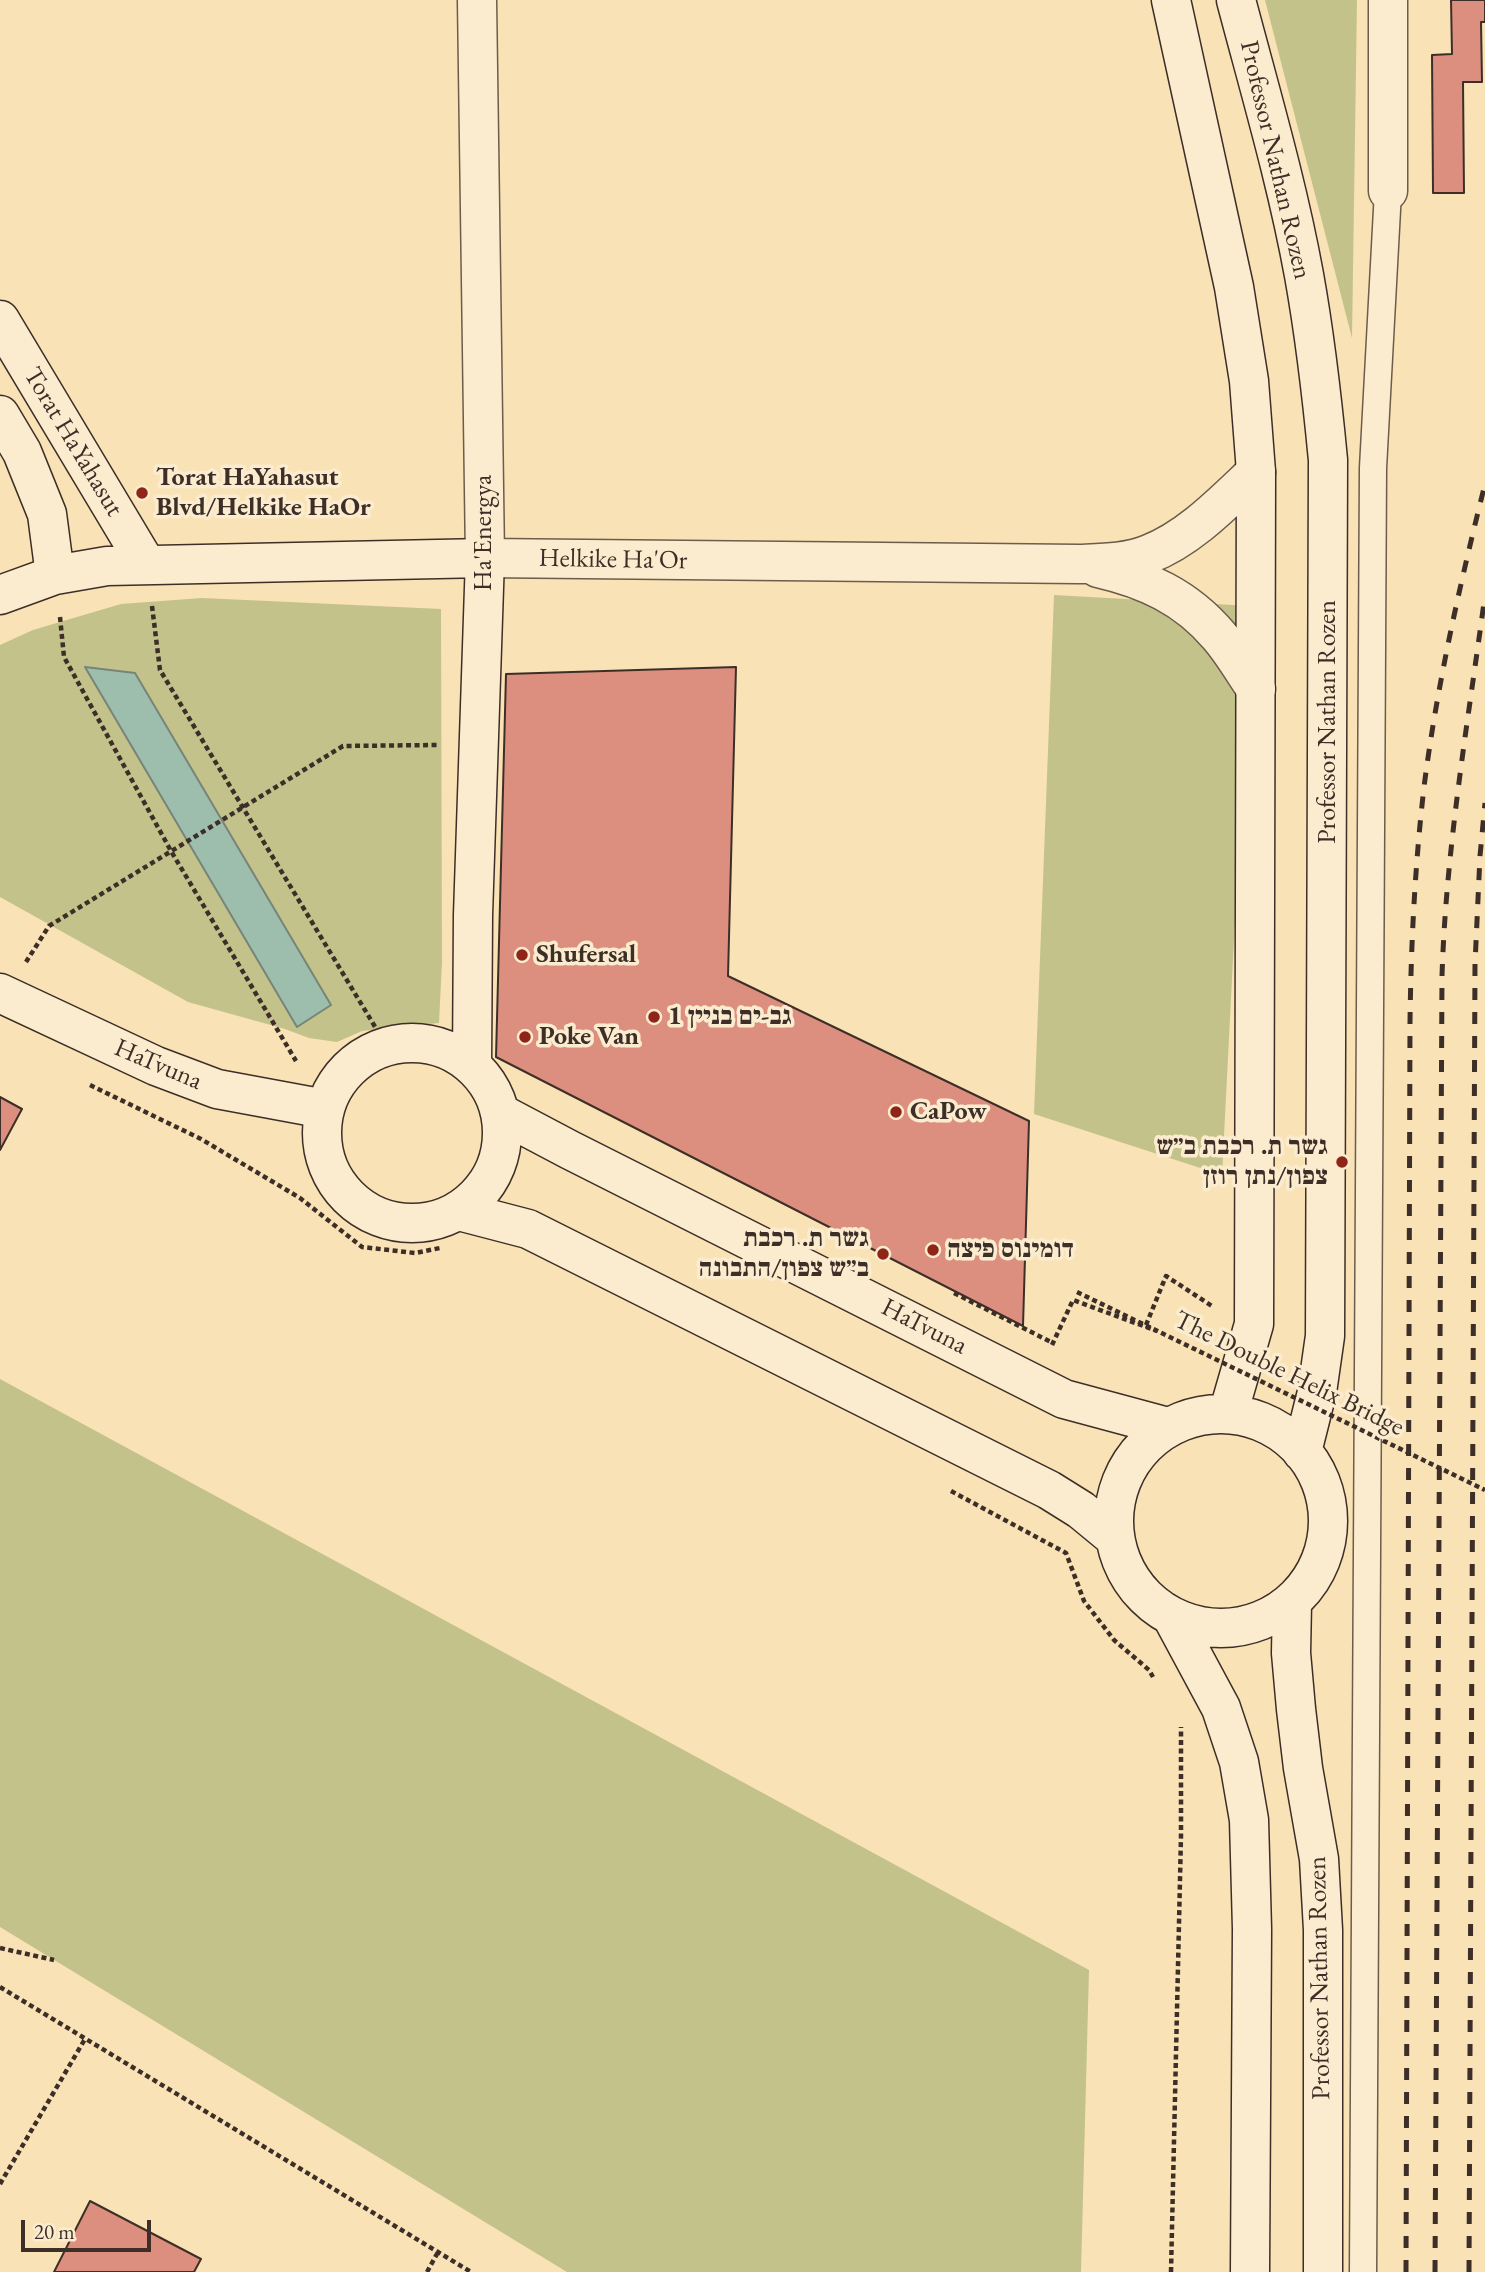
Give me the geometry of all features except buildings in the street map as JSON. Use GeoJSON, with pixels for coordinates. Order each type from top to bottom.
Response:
{"type":"FeatureCollection","features":[{"type":"Feature","properties":{"kind":"street","name":"Ha'Energya"},"geometry":{"type":"LineString","coordinates":[[472,1065],[473,915],[485,558],[477,0]]}},
{"type":"Feature","properties":{"kind":"street"},"geometry":{"type":"LineString","coordinates":[[1171,0],[1234,287],[1249,381],[1256,472],[1254,1324],[1228,1414]]}},
{"type":"Feature","properties":{"kind":"street","name":"Professor Nathan Rozen"},"geometry":{"type":"LineString","coordinates":[[1236,0],[1301,263],[1319,367],[1328,460],[1325,1336],[1317,1392],[1302,1452]]}},
{"type":"Feature","properties":{"kind":"street"},"geometry":{"type":"LineString","coordinates":[[1388,0],[1388,191]]}},
{"type":"Feature","properties":{"kind":"street","name":"Torat HaYahasut"},"geometry":{"type":"LineString","coordinates":[[0,320],[146,564]]}},
{"type":"Feature","properties":{"kind":"street","name":"Torat HaYahasut"},"geometry":{"type":"LineString","coordinates":[[0,415],[22,452],[47,514],[55,575]]}},
{"type":"Feature","properties":{"kind":"street","name":"Helkike Ha'Or"},"geometry":{"type":"LineString","coordinates":[[55,575],[107,566],[146,564],[485,558],[1079,564],[1119,562],[1149,554],[1182,536],[1217,509],[1256,472]]}},
{"type":"Feature","properties":{"kind":"street","name":"Helkike Ha'Or"},"geometry":{"type":"LineString","coordinates":[[1079,564],[1124,574],[1159,587],[1191,609],[1219,635],[1256,689]]}},
{"type":"Feature","properties":{"kind":"street"},"geometry":{"type":"LineString","coordinates":[[0,595],[55,575]]}},
{"type":"Feature","properties":{"kind":"street","name":"HaTvuna"},"geometry":{"type":"LineString","coordinates":[[3,994],[156,1066],[217,1089],[326,1110]]}},
{"type":"Feature","properties":{"kind":"street"},"geometry":{"type":"LineString","coordinates":[[416,1042],[447,1049],[472,1065],[489,1087],[500,1113],[502,1141],[496,1168],[481,1193],[459,1211],[441,1220],[419,1225],[398,1224],[369,1214],[345,1195],[328,1168],[321,1139],[326,1110],[337,1080],[359,1059],[387,1045],[416,1042]]}},
{"type":"Feature","properties":{"kind":"street","name":"HaTvuna"},"geometry":{"type":"LineString","coordinates":[[500,1113],[1064,1399],[1168,1427]]}},
{"type":"Feature","properties":{"kind":"street"},"geometry":{"type":"LineString","coordinates":[[459,1211],[528,1229],[600,1264],[1049,1490],[1081,1510],[1115,1538]]}},
{"type":"Feature","properties":{"kind":"street"},"geometry":{"type":"LineString","coordinates":[[1228,1414],[1264,1424],[1281,1433],[1302,1452],[1320,1480],[1328,1513],[1326,1546],[1313,1577],[1292,1603],[1264,1620],[1233,1628],[1202,1627],[1172,1617],[1155,1606],[1131,1580],[1121,1560],[1115,1538],[1115,1505],[1120,1486],[1132,1462],[1148,1442],[1168,1427],[1198,1417],[1228,1414]]}},
{"type":"Feature","properties":{"kind":"street","name":"Professor Nathan Rozen"},"geometry":{"type":"LineString","coordinates":[[1292,1603],[1291,1653],[1296,1709],[1319,1859],[1324,1930],[1323,2272]]}},
{"type":"Feature","properties":{"kind":"street"},"geometry":{"type":"LineString","coordinates":[[1172,1617],[1221,1708],[1238,1762],[1249,1820],[1252,1929],[1250,2272]]}},
{"type":"Feature","properties":{"kind":"lane"},"geometry":{"type":"LineString","coordinates":[[1363,2272],[1373,482],[1388,191]]}},
{"type":"Feature","properties":{"kind":"path"},"geometry":{"type":"LineString","coordinates":[[146,564],[160,670],[387,1045]]}},
{"type":"Feature","properties":{"kind":"path"},"geometry":{"type":"LineString","coordinates":[[55,575],[64,657],[171,852],[326,1110]]}},
{"type":"Feature","properties":{"kind":"path"},"geometry":{"type":"LineString","coordinates":[[3,994],[49,926],[343,747],[479,745]]}},
{"type":"Feature","properties":{"kind":"path"},"geometry":{"type":"LineString","coordinates":[[88,1084],[201,1139],[300,1198],[362,1247],[415,1253],[447,1247]]}},
{"type":"Feature","properties":{"kind":"path"},"geometry":{"type":"LineString","coordinates":[[1146,1325],[1167,1276],[1223,1313]]}},
{"type":"Feature","properties":{"kind":"path","name":"The Double Helix Bridge"},"geometry":{"type":"LineString","coordinates":[[1077,1292],[1485,1490]]}},
{"type":"Feature","properties":{"kind":"path"},"geometry":{"type":"LineString","coordinates":[[1036,1385],[1073,1300],[1157,1331]]}},
{"type":"Feature","properties":{"kind":"path"},"geometry":{"type":"LineString","coordinates":[[1200,1362],[1206,1350]]}},
{"type":"Feature","properties":{"kind":"path"},"geometry":{"type":"LineString","coordinates":[[944,1487],[1066,1553],[1084,1601],[1114,1640],[1149,1670],[1155,1681]]}},
{"type":"Feature","properties":{"kind":"path"},"geometry":{"type":"LineString","coordinates":[[1171,2272],[1181,1723]]}},
{"type":"Feature","properties":{"kind":"path"},"geometry":{"type":"LineString","coordinates":[[0,1948],[54,1960]]}},
{"type":"Feature","properties":{"kind":"path"},"geometry":{"type":"LineString","coordinates":[[0,1987],[471,2272]]}},
{"type":"Feature","properties":{"kind":"path"},"geometry":{"type":"LineString","coordinates":[[0,2184],[85,2039]]}},
{"type":"Feature","properties":{"kind":"path"},"geometry":{"type":"LineString","coordinates":[[427,2272],[438,2252]]}},
{"type":"Feature","properties":{"kind":"shaded area"},"geometry":{"type":"Polygon","coordinates":[[[1265,0],[1357,0],[1352,338],[1265,0]]]}},
{"type":"Feature","properties":{"kind":"shaded area"},"geometry":{"type":"Polygon","coordinates":[[[1054,595],[1251,606],[1222,1175],[1034,1114],[1054,595]]]}},
{"type":"Feature","properties":{"kind":"shaded area"},"geometry":{"type":"Polygon","coordinates":[[[202,598],[441,609],[442,962],[439,1023],[362,1031],[337,1042],[309,1038],[188,1002],[0,897],[0,645],[33,630],[121,604],[202,598]]]}},
{"type":"Feature","properties":{"kind":"shaded area"},"geometry":{"type":"Polygon","coordinates":[[[85,667],[135,673],[331,1005],[297,1027],[85,667]]]}},
{"type":"Feature","properties":{"kind":"shaded area"},"geometry":{"type":"Polygon","coordinates":[[[0,1379],[1089,1970],[1081,2272],[567,2272],[0,1927],[0,1379]]]}},
{"type":"Feature","properties":{"kind":"railway"},"geometry":{"type":"LineString","coordinates":[[1406,2272],[1412,933],[1429,749],[1450,635],[1485,484]]}},
{"type":"Feature","properties":{"kind":"railway"},"geometry":{"type":"LineString","coordinates":[[1435,2272],[1442,976],[1453,833],[1485,595]]}},
{"type":"Feature","properties":{"kind":"railway"},"geometry":{"type":"LineString","coordinates":[[1469,2272],[1475,964],[1485,803]]}},
{"type":"Feature","properties":{"kind":"place","name":"Torat HaYahasut Blvd/Helkike HaOr"},"geometry":{"type":"Point","coordinates":[142,493]}},
{"type":"Feature","properties":{"kind":"place","name":"Shufersal"},"geometry":{"type":"Point","coordinates":[522,955]}},
{"type":"Feature","properties":{"kind":"place","name":"גב-ים בניין 1"},"geometry":{"type":"Point","coordinates":[654,1017]}},
{"type":"Feature","properties":{"kind":"place","name":"Poke Van"},"geometry":{"type":"Point","coordinates":[525,1037]}},
{"type":"Feature","properties":{"kind":"place","name":"CaPow"},"geometry":{"type":"Point","coordinates":[896,1112]}},
{"type":"Feature","properties":{"kind":"place","name":"גשר ת. רכבת ב״ש צפון/נתן רוזן"},"geometry":{"type":"Point","coordinates":[1342,1162]}},
{"type":"Feature","properties":{"kind":"place","name":"דומינוס פיצה"},"geometry":{"type":"Point","coordinates":[933,1250]}},
{"type":"Feature","properties":{"kind":"place","name":"גשר ת. רכבת ב״ש צפון/התבונה"},"geometry":{"type":"Point","coordinates":[883,1254]}}]}
